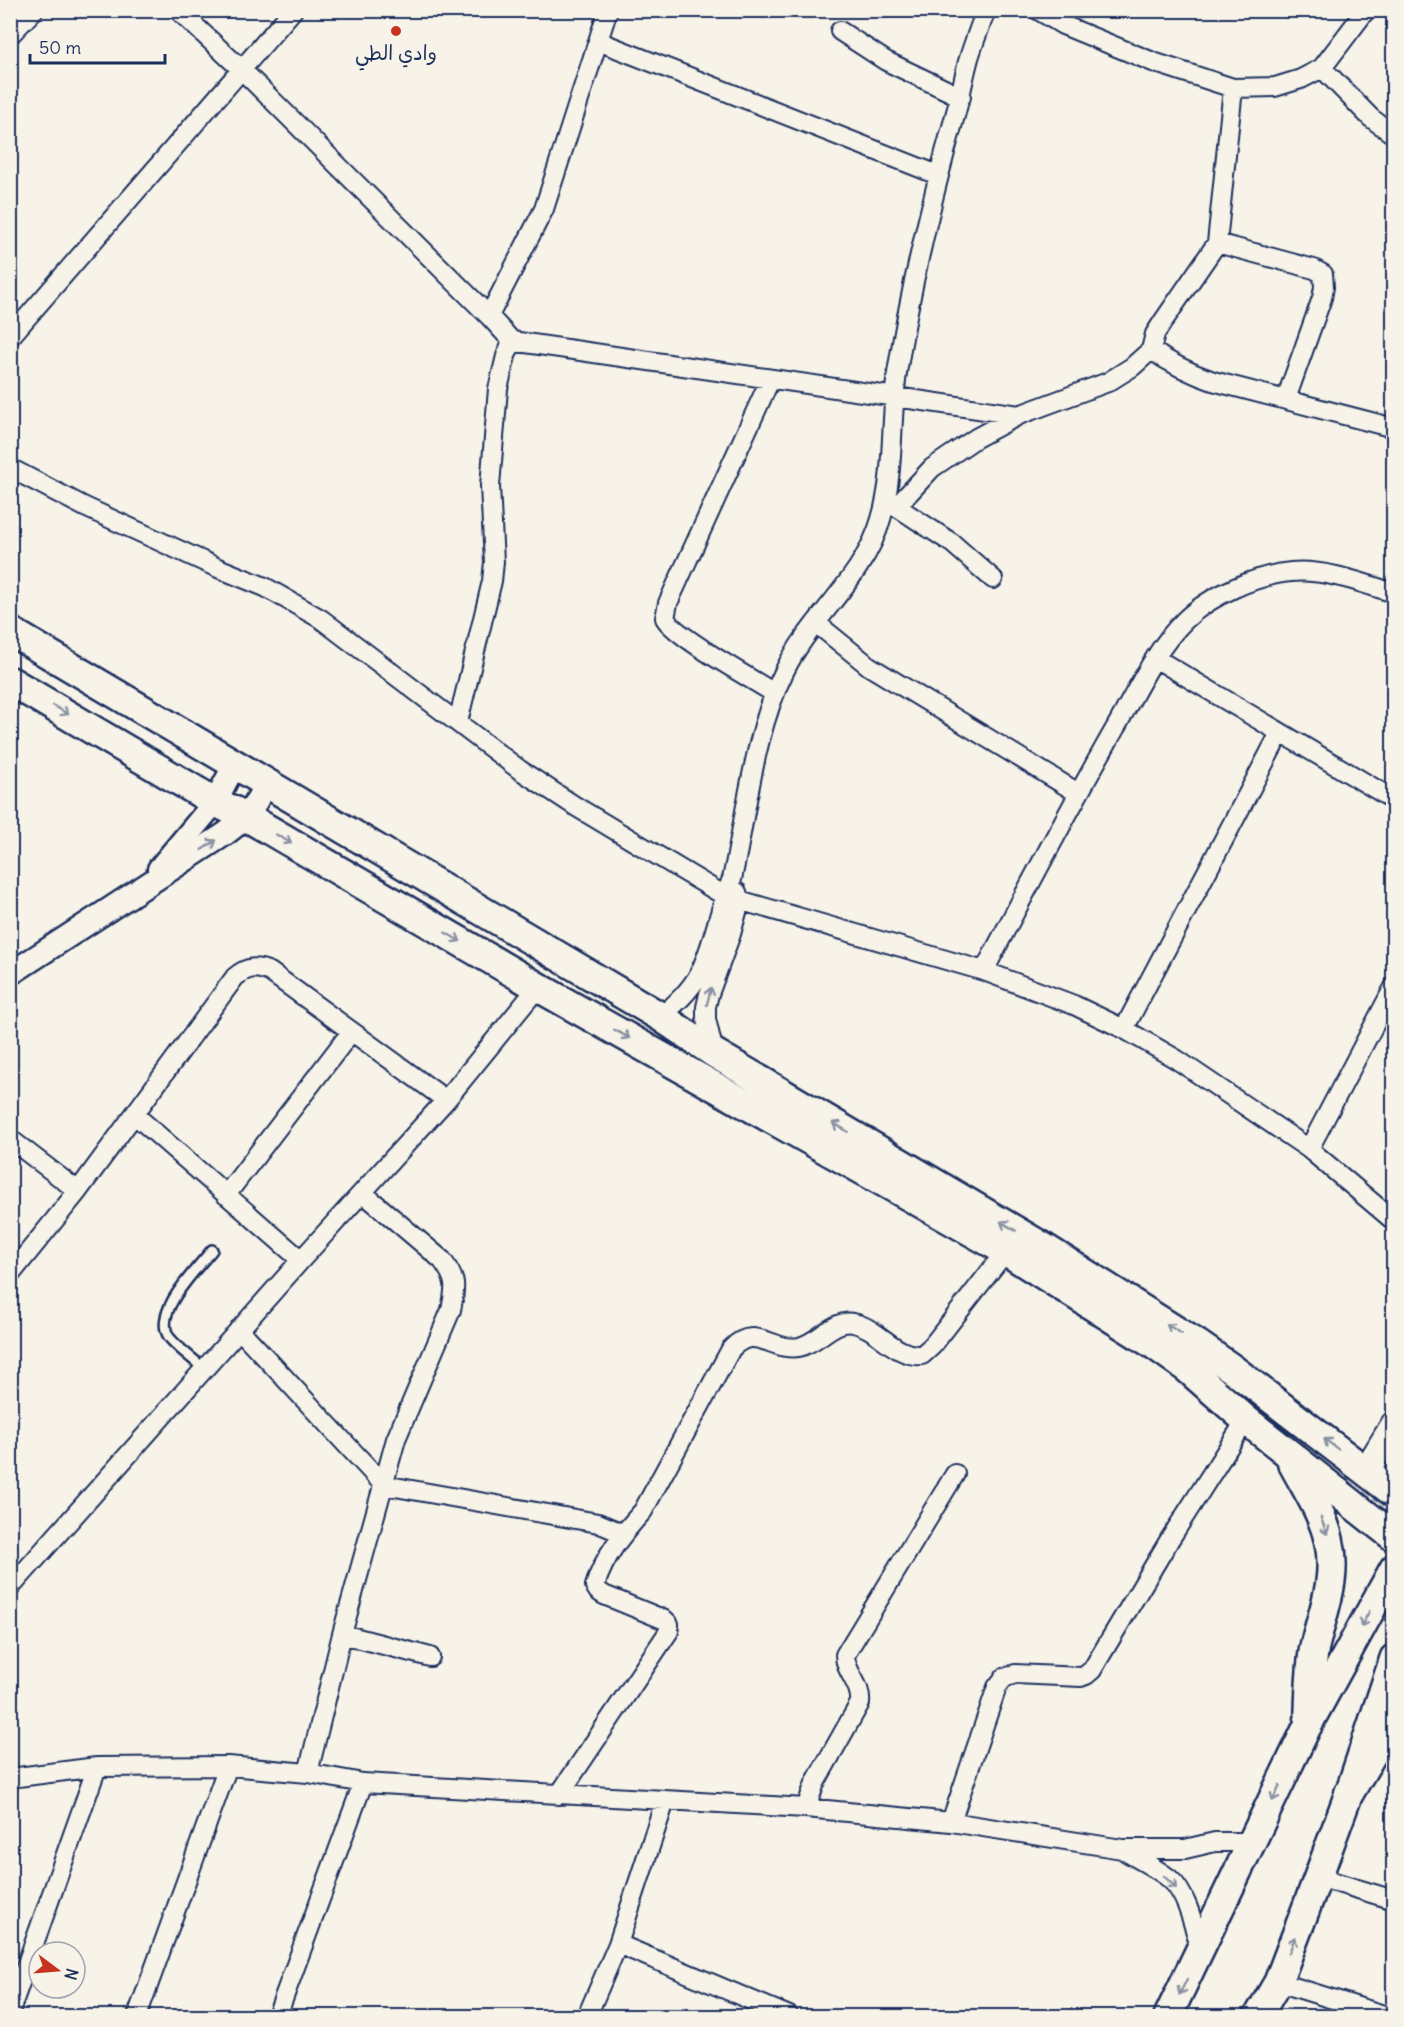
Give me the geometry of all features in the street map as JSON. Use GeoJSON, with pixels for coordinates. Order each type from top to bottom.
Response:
{"type":"FeatureCollection","features":[{"type":"Feature","properties":{"kind":"highway"},"geometry":{"type":"LineString","coordinates":[[10,631],[660,1017],[714,1053],[1043,1247],[1197,1344],[1394,1493]]}},
{"type":"Feature","properties":{"kind":"highway"},"geometry":{"type":"LineString","coordinates":[[10,681],[214,802],[247,817],[538,987],[1006,1251],[1187,1368],[1246,1420],[1394,1538]]}},
{"type":"Feature","properties":{"kind":"highway"},"geometry":{"type":"LineString","coordinates":[[1288,1454],[1325,1525],[1330,1543],[1331,1571],[1328,1603],[1314,1650],[1309,1723]]}},
{"type":"Feature","properties":{"kind":"highway"},"geometry":{"type":"LineString","coordinates":[[1349,1793],[1394,1717]]}},
{"type":"Feature","properties":{"kind":"main road"},"geometry":{"type":"LineString","coordinates":[[1366,1471],[1394,1425]]}},
{"type":"Feature","properties":{"kind":"main road"},"geometry":{"type":"LineString","coordinates":[[1168,2016],[1309,1723],[1394,1568]]}},
{"type":"Feature","properties":{"kind":"main road"},"geometry":{"type":"LineString","coordinates":[[1258,2016],[1278,1982],[1318,1877],[1394,1658]]}},
{"type":"Feature","properties":{"kind":"street"},"geometry":{"type":"LineString","coordinates":[[10,35],[34,10]]}},
{"type":"Feature","properties":{"kind":"street"},"geometry":{"type":"LineString","coordinates":[[178,10],[242,70],[512,341],[1019,415]]}},
{"type":"Feature","properties":{"kind":"street"},"geometry":{"type":"LineString","coordinates":[[10,337],[293,10]]}},
{"type":"Feature","properties":{"kind":"street"},"geometry":{"type":"LineString","coordinates":[[489,316],[544,209],[608,10]]}},
{"type":"Feature","properties":{"kind":"street"},"geometry":{"type":"LineString","coordinates":[[714,1053],[706,1019],[706,1007],[731,934],[732,892],[760,740],[774,693],[796,649],[871,545],[891,503],[894,398],[906,317],[938,175],[969,60],[986,10]]}},
{"type":"Feature","properties":{"kind":"street"},"geometry":{"type":"LineString","coordinates":[[1038,10],[1068,18],[1153,62],[1233,88],[1275,87],[1301,80],[1322,68],[1366,10]]}},
{"type":"Feature","properties":{"kind":"street"},"geometry":{"type":"LineString","coordinates":[[840,31],[886,61],[961,96]]}},
{"type":"Feature","properties":{"kind":"street"},"geometry":{"type":"LineString","coordinates":[[598,41],[938,175]]}},
{"type":"Feature","properties":{"kind":"street"},"geometry":{"type":"LineString","coordinates":[[1322,68],[1371,118],[1394,135]]}},
{"type":"Feature","properties":{"kind":"street"},"geometry":{"type":"LineString","coordinates":[[891,503],[954,451],[1019,415],[1108,382],[1132,367],[1151,350],[1155,334],[1217,243],[1233,88]]}},
{"type":"Feature","properties":{"kind":"street"},"geometry":{"type":"LineString","coordinates":[[1217,243],[1314,269],[1323,274],[1322,298],[1286,399]]}},
{"type":"Feature","properties":{"kind":"street"},"geometry":{"type":"LineString","coordinates":[[458,722],[492,581],[494,562],[490,486],[498,389],[512,341]]}},
{"type":"Feature","properties":{"kind":"street"},"geometry":{"type":"LineString","coordinates":[[1151,350],[1185,371],[1213,381],[1394,428]]}},
{"type":"Feature","properties":{"kind":"street"},"geometry":{"type":"LineString","coordinates":[[770,380],[668,603],[665,618],[668,624],[683,636],[774,693]]}},
{"type":"Feature","properties":{"kind":"street"},"geometry":{"type":"LineString","coordinates":[[10,468],[85,507],[265,587],[293,602],[321,619],[520,770],[574,806],[732,892],[984,971],[1074,1005],[1124,1029],[1176,1059],[1309,1149],[1394,1221]]}},
{"type":"Feature","properties":{"kind":"street"},"geometry":{"type":"LineString","coordinates":[[891,503],[952,543],[993,579]]}},
{"type":"Feature","properties":{"kind":"street"},"geometry":{"type":"LineString","coordinates":[[984,971],[1078,793],[1155,658],[1185,620],[1211,600],[1262,578],[1292,572],[1312,572],[1394,592]]}},
{"type":"Feature","properties":{"kind":"street"},"geometry":{"type":"LineString","coordinates":[[816,623],[868,666],[1078,793]]}},
{"type":"Feature","properties":{"kind":"street"},"geometry":{"type":"LineString","coordinates":[[1155,658],[1394,800]]}},
{"type":"Feature","properties":{"kind":"street"},"geometry":{"type":"LineString","coordinates":[[1124,1029],[1280,733]]}},
{"type":"Feature","properties":{"kind":"street"},"geometry":{"type":"LineString","coordinates":[[142,889],[214,802],[235,764]]}},
{"type":"Feature","properties":{"kind":"street"},"geometry":{"type":"LineString","coordinates":[[10,974],[225,834],[247,817],[267,783]]}},
{"type":"Feature","properties":{"kind":"street"},"geometry":{"type":"LineString","coordinates":[[660,1017],[685,994],[699,974],[732,892]]}},
{"type":"Feature","properties":{"kind":"street"},"geometry":{"type":"LineString","coordinates":[[10,1275],[78,1191],[235,977],[245,969],[257,967],[270,972],[446,1100]]}},
{"type":"Feature","properties":{"kind":"street"},"geometry":{"type":"LineString","coordinates":[[10,1588],[446,1100],[538,987]]}},
{"type":"Feature","properties":{"kind":"street"},"geometry":{"type":"LineString","coordinates":[[1309,1149],[1394,987]]}},
{"type":"Feature","properties":{"kind":"street"},"geometry":{"type":"LineString","coordinates":[[226,1195],[351,1032]]}},
{"type":"Feature","properties":{"kind":"street"},"geometry":{"type":"LineString","coordinates":[[135,1115],[301,1260]]}},
{"type":"Feature","properties":{"kind":"street"},"geometry":{"type":"LineString","coordinates":[[10,1139],[78,1191]]}},
{"type":"Feature","properties":{"kind":"street"},"geometry":{"type":"LineString","coordinates":[[308,1773],[342,1634],[396,1439],[451,1310],[456,1287],[452,1274],[442,1260],[363,1193]]}},
{"type":"Feature","properties":{"kind":"street"},"geometry":{"type":"LineString","coordinates":[[559,1795],[669,1631],[669,1624],[665,1620],[604,1595],[595,1586],[602,1567],[622,1533],[643,1511],[731,1349],[740,1340],[756,1338],[784,1347],[798,1347],[813,1342],[843,1323],[851,1322],[907,1355],[922,1355],[932,1346],[1006,1251]]}},
{"type":"Feature","properties":{"kind":"street"},"geometry":{"type":"LineString","coordinates":[[239,1329],[384,1485],[598,1523],[622,1533]]}},
{"type":"Feature","properties":{"kind":"street"},"geometry":{"type":"LineString","coordinates":[[951,1822],[997,1687],[1005,1678],[1015,1674],[1081,1677],[1092,1670],[1170,1539],[1246,1420]]}},
{"type":"Feature","properties":{"kind":"street"},"geometry":{"type":"LineString","coordinates":[[806,1808],[815,1783],[860,1703],[860,1689],[845,1662],[845,1655],[955,1474]]}},
{"type":"Feature","properties":{"kind":"street"},"geometry":{"type":"LineString","coordinates":[[342,1634],[430,1657]]}},
{"type":"Feature","properties":{"kind":"street"},"geometry":{"type":"LineString","coordinates":[[137,2016],[228,1766]]}},
{"type":"Feature","properties":{"kind":"street"},"geometry":{"type":"LineString","coordinates":[[10,1778],[97,1767],[228,1766],[308,1773],[363,1783],[806,1808],[951,1822],[1122,1849],[1185,1850],[1215,1842],[1253,1842]]}},
{"type":"Feature","properties":{"kind":"street"},"geometry":{"type":"LineString","coordinates":[[10,2010],[97,1767]]}},
{"type":"Feature","properties":{"kind":"street"},"geometry":{"type":"LineString","coordinates":[[277,2016],[363,1783]]}},
{"type":"Feature","properties":{"kind":"street"},"geometry":{"type":"LineString","coordinates":[[587,2016],[618,1944],[665,1801]]}},
{"type":"Feature","properties":{"kind":"street"},"geometry":{"type":"LineString","coordinates":[[1122,1849],[1171,1880],[1180,1892],[1201,1950]]}},
{"type":"Feature","properties":{"kind":"street"},"geometry":{"type":"LineString","coordinates":[[1318,1877],[1394,1900]]}},
{"type":"Feature","properties":{"kind":"street"},"geometry":{"type":"LineString","coordinates":[[618,1944],[789,2016]]}},
{"type":"Feature","properties":{"kind":"street"},"geometry":{"type":"LineString","coordinates":[[1278,1982],[1387,2016]]}},
{"type":"Feature","properties":{"kind":"lane"},"geometry":{"type":"LineString","coordinates":[[204,1369],[168,1337],[165,1320],[169,1304],[212,1250]]}},
{"type":"Feature","properties":{"kind":"place","name":"وادي الطي"},"geometry":{"type":"Point","coordinates":[396,31]}}]}
